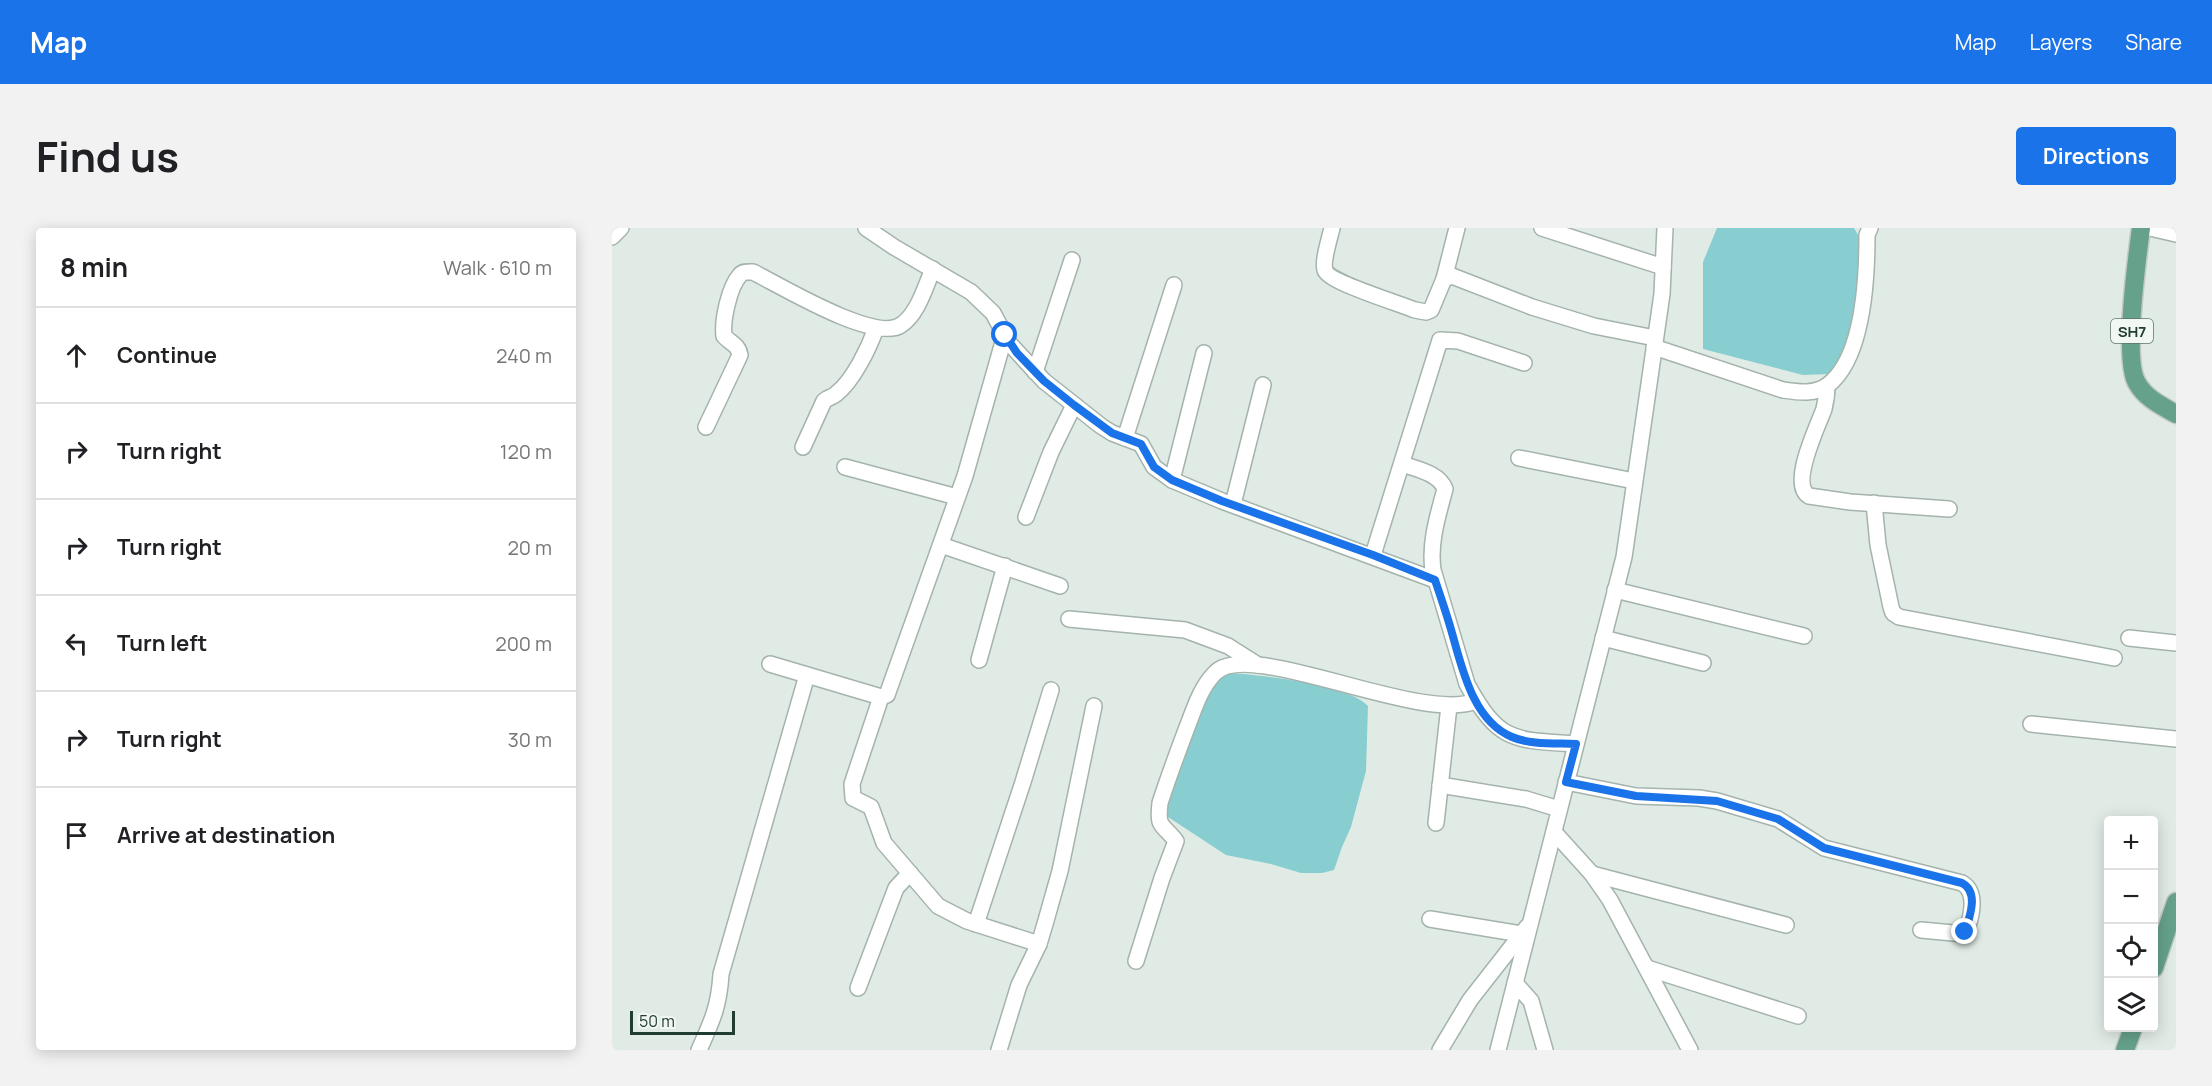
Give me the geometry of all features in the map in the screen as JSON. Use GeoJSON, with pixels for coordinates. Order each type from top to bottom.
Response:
{"type":"FeatureCollection","features":[{"type":"Feature","properties":{"kind":"main road","name":"SH7"},"geometry":{"type":"LineString","coordinates":[[2140,228],[2134,287],[2131,357],[2136,383],[2155,403],[2176,414]]}},
{"type":"Feature","properties":{"kind":"main road"},"geometry":{"type":"LineString","coordinates":[[2158,956],[2176,902]]}},
{"type":"Feature","properties":{"kind":"main road"},"geometry":{"type":"LineString","coordinates":[[2125,1050],[2132,1032]]}},
{"type":"Feature","properties":{"kind":"street"},"geometry":{"type":"LineString","coordinates":[[612,237],[621,228]]}},
{"type":"Feature","properties":{"kind":"street"},"geometry":{"type":"LineString","coordinates":[[866,228],[957,283],[985,303],[1017,353],[1035,372],[1101,426],[1141,444],[1154,467],[1172,480],[1435,580]]}},
{"type":"Feature","properties":{"kind":"street"},"geometry":{"type":"LineString","coordinates":[[1332,228],[1324,266],[1331,278],[1426,312],[1434,307],[1458,228]]}},
{"type":"Feature","properties":{"kind":"street"},"geometry":{"type":"LineString","coordinates":[[1542,228],[1663,267]]}},
{"type":"Feature","properties":{"kind":"street"},"geometry":{"type":"LineString","coordinates":[[1498,1050],[1526,929],[1554,832],[1624,557],[1662,294],[1665,228]]}},
{"type":"Feature","properties":{"kind":"street"},"geometry":{"type":"LineString","coordinates":[[1444,279],[1452,276],[1532,307],[1655,343],[1783,390],[1802,392],[1827,386],[1840,373],[1847,359],[1856,332],[1863,298],[1870,228]]}},
{"type":"Feature","properties":{"kind":"street"},"geometry":{"type":"LineString","coordinates":[[2150,228],[2176,234]]}},
{"type":"Feature","properties":{"kind":"street"},"geometry":{"type":"LineString","coordinates":[[1035,372],[1072,261]]}},
{"type":"Feature","properties":{"kind":"street"},"geometry":{"type":"LineString","coordinates":[[706,427],[740,355],[734,344],[724,336],[723,328],[729,300],[740,275],[753,272],[835,313],[876,328],[891,330],[908,319],[933,269]]}},
{"type":"Feature","properties":{"kind":"street"},"geometry":{"type":"LineString","coordinates":[[1125,438],[1174,285]]}},
{"type":"Feature","properties":{"kind":"street"},"geometry":{"type":"LineString","coordinates":[[803,447],[824,400],[837,394],[848,381],[869,348],[876,328]]}},
{"type":"Feature","properties":{"kind":"street"},"geometry":{"type":"LineString","coordinates":[[770,664],[880,697],[887,695],[957,497],[1005,335]]}},
{"type":"Feature","properties":{"kind":"street"},"geometry":{"type":"LineString","coordinates":[[1373,555],[1440,340],[1458,341],[1524,363]]}},
{"type":"Feature","properties":{"kind":"street"},"geometry":{"type":"LineString","coordinates":[[1172,480],[1204,353]]}},
{"type":"Feature","properties":{"kind":"street"},"geometry":{"type":"LineString","coordinates":[[1233,504],[1263,385]]}},
{"type":"Feature","properties":{"kind":"street"},"geometry":{"type":"LineString","coordinates":[[1827,386],[1826,402],[1803,471],[1802,488],[1809,496],[1949,509]]}},
{"type":"Feature","properties":{"kind":"street"},"geometry":{"type":"LineString","coordinates":[[1026,517],[1051,452],[1074,405]]}},
{"type":"Feature","properties":{"kind":"street"},"geometry":{"type":"LineString","coordinates":[[1519,458],[1634,482]]}},
{"type":"Feature","properties":{"kind":"street"},"geometry":{"type":"LineString","coordinates":[[1402,464],[1437,477],[1445,489],[1437,519],[1432,561],[1435,580],[1467,684],[1476,701],[1495,725],[1512,737],[1532,741],[1576,744]]}},
{"type":"Feature","properties":{"kind":"street"},"geometry":{"type":"LineString","coordinates":[[844,467],[957,497]]}},
{"type":"Feature","properties":{"kind":"street"},"geometry":{"type":"LineString","coordinates":[[1875,503],[1878,545],[1891,607],[1893,613],[1899,617],[2114,658]]}},
{"type":"Feature","properties":{"kind":"street"},"geometry":{"type":"LineString","coordinates":[[941,545],[1060,586]]}},
{"type":"Feature","properties":{"kind":"street"},"geometry":{"type":"LineString","coordinates":[[979,660],[1005,566]]}},
{"type":"Feature","properties":{"kind":"street"},"geometry":{"type":"LineString","coordinates":[[1615,590],[1804,636]]}},
{"type":"Feature","properties":{"kind":"street"},"geometry":{"type":"LineString","coordinates":[[1069,619],[1185,630],[1228,646],[1258,665]]}},
{"type":"Feature","properties":{"kind":"street"},"geometry":{"type":"LineString","coordinates":[[1603,638],[1703,663]]}},
{"type":"Feature","properties":{"kind":"street"},"geometry":{"type":"LineString","coordinates":[[2130,638],[2176,644]]}},
{"type":"Feature","properties":{"kind":"street"},"geometry":{"type":"LineString","coordinates":[[1136,961],[1176,841],[1161,825],[1158,818],[1160,802],[1198,698],[1215,672],[1227,665],[1258,665],[1374,692],[1449,706],[1464,706],[1476,701]]}},
{"type":"Feature","properties":{"kind":"street"},"geometry":{"type":"LineString","coordinates":[[699,1050],[717,1005],[721,974],[807,675]]}},
{"type":"Feature","properties":{"kind":"street"},"geometry":{"type":"LineString","coordinates":[[976,924],[1051,690]]}},
{"type":"Feature","properties":{"kind":"street"},"geometry":{"type":"LineString","coordinates":[[880,697],[852,784],[853,798],[870,807],[884,843],[938,906],[976,924],[1039,944]]}},
{"type":"Feature","properties":{"kind":"street"},"geometry":{"type":"LineString","coordinates":[[999,1050],[1019,985],[1039,944],[1060,871],[1094,706]]}},
{"type":"Feature","properties":{"kind":"street"},"geometry":{"type":"LineString","coordinates":[[1436,823],[1449,706]]}},
{"type":"Feature","properties":{"kind":"street"},"geometry":{"type":"LineString","coordinates":[[2031,724],[2176,739]]}},
{"type":"Feature","properties":{"kind":"street"},"geometry":{"type":"LineString","coordinates":[[1566,782],[1636,796],[1717,801],[1778,819],[1824,848],[1969,886],[1972,900],[1964,934],[1921,930]]}},
{"type":"Feature","properties":{"kind":"street"},"geometry":{"type":"LineString","coordinates":[[1440,785],[1526,799],[1559,809]]}},
{"type":"Feature","properties":{"kind":"street"},"geometry":{"type":"LineString","coordinates":[[1554,832],[1592,874],[1610,900],[1690,1050]]}},
{"type":"Feature","properties":{"kind":"street"},"geometry":{"type":"LineString","coordinates":[[858,988],[896,888],[910,873]]}},
{"type":"Feature","properties":{"kind":"street"},"geometry":{"type":"LineString","coordinates":[[1592,874],[1786,926]]}},
{"type":"Feature","properties":{"kind":"street"},"geometry":{"type":"LineString","coordinates":[[1430,919],[1526,929]]}},
{"type":"Feature","properties":{"kind":"street"},"geometry":{"type":"LineString","coordinates":[[1440,1050],[1470,1000],[1526,929]]}},
{"type":"Feature","properties":{"kind":"street"},"geometry":{"type":"LineString","coordinates":[[1647,968],[1798,1016]]}},
{"type":"Feature","properties":{"kind":"street"},"geometry":{"type":"LineString","coordinates":[[1515,983],[1531,1001],[1545,1050]]}},
{"type":"Feature","properties":{"kind":"water"},"geometry":{"type":"Polygon","coordinates":[[[1717,228],[1854,228],[1864,245],[1850,341],[1830,374],[1803,375],[1703,349],[1703,262],[1717,228]]]}},
{"type":"Feature","properties":{"kind":"water"},"geometry":{"type":"Polygon","coordinates":[[[1222,672],[1321,686],[1341,691],[1368,706],[1366,771],[1351,827],[1334,870],[1322,873],[1301,873],[1226,855],[1168,817],[1167,797],[1173,778],[1196,726],[1206,691],[1222,672]]]}},
{"type":"Feature","properties":{"kind":"route"},"geometry":{"type":"LineString","coordinates":[[1005,335],[1017,353],[1044,381],[1101,426],[1112,433],[1141,444],[1154,467],[1172,480],[1222,501],[1276,519],[1435,580],[1467,684],[1476,701],[1495,725],[1512,737],[1532,741],[1576,744],[1566,782],[1636,796],[1699,798],[1717,801],[1778,819],[1824,848],[1962,883],[1969,886],[1972,892],[1965,932]]}}]}
